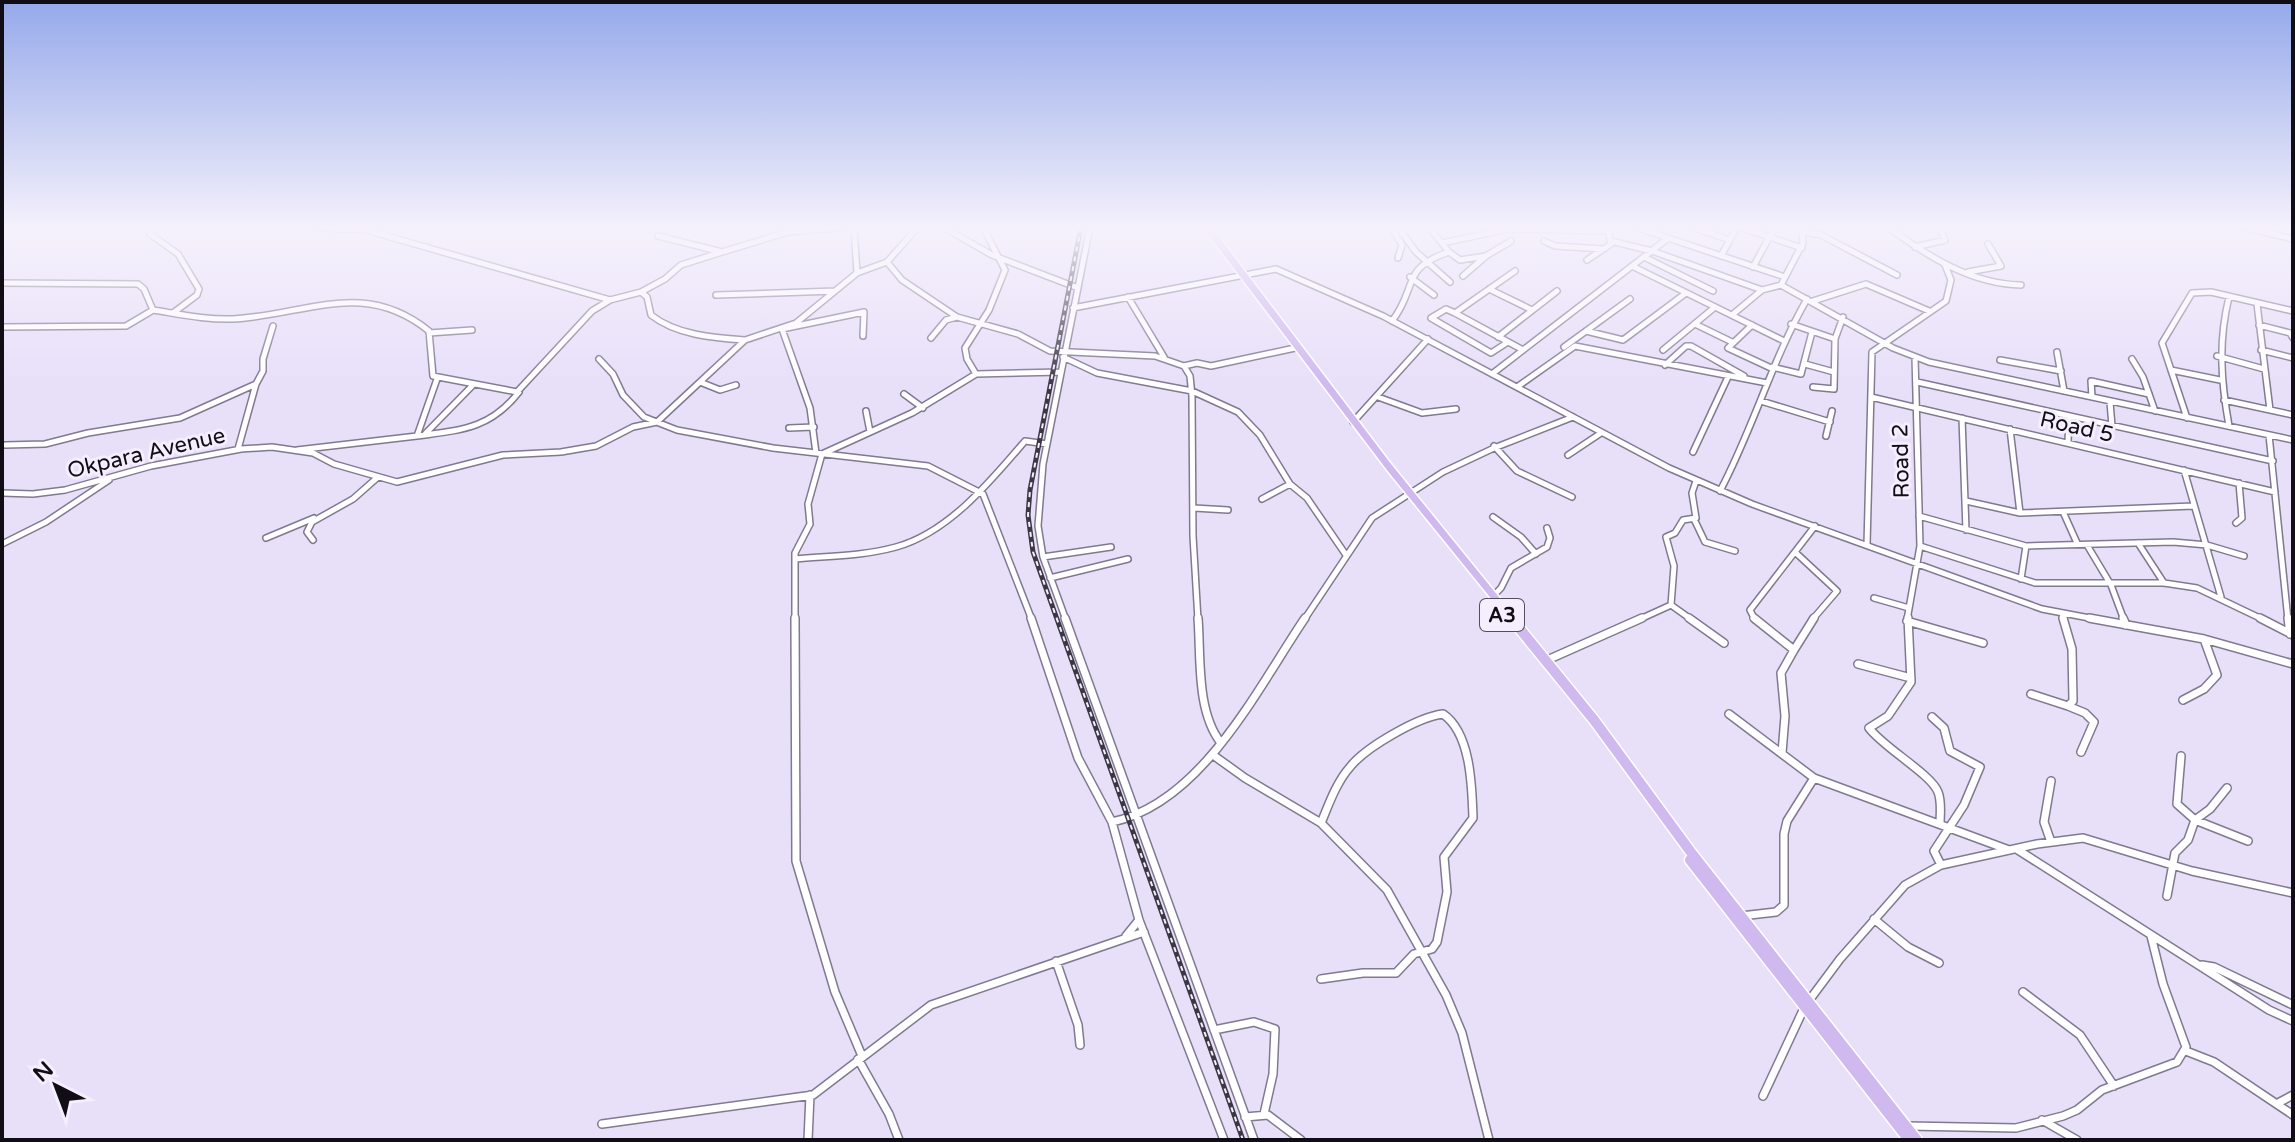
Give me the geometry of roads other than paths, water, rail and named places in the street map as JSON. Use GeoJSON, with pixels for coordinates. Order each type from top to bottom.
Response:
{"type":"FeatureCollection","features":[{"type":"Feature","properties":{"kind":"main road","name":"A3"},"geometry":{"type":"LineString","coordinates":[[1246,280],[1324,383]]}},
{"type":"Feature","properties":{"kind":"main road","name":"A3"},"geometry":{"type":"LineString","coordinates":[[1246,280],[1406,493],[1641,786],[1684,853],[1917,1140]]}},
{"type":"Feature","properties":{"kind":"main road","name":"A3"},"geometry":{"type":"LineString","coordinates":[[1406,493],[1545,661],[1909,1140]]}},
{"type":"Feature","properties":{"kind":"street"},"geometry":{"type":"LineString","coordinates":[[173,313],[197,295],[199,289],[194,280]]}},
{"type":"Feature","properties":{"kind":"street"},"geometry":{"type":"LineString","coordinates":[[541,280],[610,300]]}},
{"type":"Feature","properties":{"kind":"street"},"geometry":{"type":"LineString","coordinates":[[295,450],[315,445],[384,443],[484,425],[497,419],[588,315],[610,300],[641,292],[663,280]]}},
{"type":"Feature","properties":{"kind":"street","name":"Okpara Avenue"},"geometry":{"type":"LineString","coordinates":[[2,493],[33,494],[65,490],[164,463],[238,449],[272,447],[313,453],[334,464],[397,482],[412,481],[503,455],[581,450],[609,441],[633,427],[657,422],[745,340],[782,329],[819,307],[848,280]]}},
{"type":"Feature","properties":{"kind":"street"},"geometry":{"type":"LineString","coordinates":[[902,280],[957,317],[1018,334],[1097,373],[1192,391],[1238,412],[1249,422],[1290,484],[1307,498],[1346,555]]}},
{"type":"Feature","properties":{"kind":"street"},"geometry":{"type":"LineString","coordinates":[[976,374],[967,359],[965,348],[1002,280]]}},
{"type":"Feature","properties":{"kind":"street"},"geometry":{"type":"LineString","coordinates":[[1063,280],[1078,288]]}},
{"type":"Feature","properties":{"kind":"street"},"geometry":{"type":"LineString","coordinates":[[1080,280],[1047,444],[1038,526],[1043,557],[1254,1140]]}},
{"type":"Feature","properties":{"kind":"street"},"geometry":{"type":"LineString","coordinates":[[1073,308],[1215,280]]}},
{"type":"Feature","properties":{"kind":"street"},"geometry":{"type":"LineString","coordinates":[[1302,280],[1392,320],[1601,433],[1720,491],[1976,587],[2062,613],[2204,639],[2293,664]]}},
{"type":"Feature","properties":{"kind":"street"},"geometry":{"type":"LineString","coordinates":[[1392,320],[1401,311],[1409,280]]}},
{"type":"Feature","properties":{"kind":"street"},"geometry":{"type":"LineString","coordinates":[[1414,280],[1434,295]]}},
{"type":"Feature","properties":{"kind":"street"},"geometry":{"type":"LineString","coordinates":[[1455,313],[1502,280]]}},
{"type":"Feature","properties":{"kind":"street"},"geometry":{"type":"LineString","coordinates":[[1492,374],[1613,280]]}},
{"type":"Feature","properties":{"kind":"street"},"geometry":{"type":"LineString","coordinates":[[1661,280],[1784,341]]}},
{"type":"Feature","properties":{"kind":"street"},"geometry":{"type":"LineString","coordinates":[[1694,280],[1715,290],[1702,301]]}},
{"type":"Feature","properties":{"kind":"street"},"geometry":{"type":"LineString","coordinates":[[1735,280],[1762,290]]}},
{"type":"Feature","properties":{"kind":"street"},"geometry":{"type":"LineString","coordinates":[[1781,285],[1782,280]]}},
{"type":"Feature","properties":{"kind":"street"},"geometry":{"type":"LineString","coordinates":[[1867,545],[1871,355],[1875,349],[1946,301],[1951,280]]}},
{"type":"Feature","properties":{"kind":"street"},"geometry":{"type":"LineString","coordinates":[[1987,280],[2000,286],[2021,285]]}},
{"type":"Feature","properties":{"kind":"street"},"geometry":{"type":"LineString","coordinates":[[2,283],[138,284],[144,289],[153,310]]}},
{"type":"Feature","properties":{"kind":"street"},"geometry":{"type":"LineString","coordinates":[[1720,491],[1739,457],[1791,324],[1810,300],[1866,284],[1929,311]]}},
{"type":"Feature","properties":{"kind":"street"},"geometry":{"type":"LineString","coordinates":[[1732,315],[1762,290],[1781,285],[1915,357],[2293,440]]}},
{"type":"Feature","properties":{"kind":"street"},"geometry":{"type":"LineString","coordinates":[[1489,289],[1532,310]]}},
{"type":"Feature","properties":{"kind":"street"},"geometry":{"type":"LineString","coordinates":[[716,295],[835,291]]}},
{"type":"Feature","properties":{"kind":"street"},"geometry":{"type":"LineString","coordinates":[[1498,337],[1557,291]]}},
{"type":"Feature","properties":{"kind":"street"},"geometry":{"type":"LineString","coordinates":[[641,292],[647,297],[647,311],[655,319],[696,332],[745,340]]}},
{"type":"Feature","properties":{"kind":"street"},"geometry":{"type":"LineString","coordinates":[[2187,418],[2163,337],[2191,294],[2211,292],[2293,311]]}},
{"type":"Feature","properties":{"kind":"street"},"geometry":{"type":"LineString","coordinates":[[1585,331],[1623,340],[1686,293]]}},
{"type":"Feature","properties":{"kind":"street"},"geometry":{"type":"LineString","coordinates":[[1128,297],[1164,357]]}},
{"type":"Feature","properties":{"kind":"street"},"geometry":{"type":"LineString","coordinates":[[2229,297],[2219,333],[2217,356],[2229,426]]}},
{"type":"Feature","properties":{"kind":"street"},"geometry":{"type":"LineString","coordinates":[[1514,386],[1630,299]]}},
{"type":"Feature","properties":{"kind":"street"},"geometry":{"type":"LineString","coordinates":[[2,327],[126,326],[153,310],[231,319],[358,302],[392,305],[423,325],[429,333],[432,372],[437,379],[520,392]]}},
{"type":"Feature","properties":{"kind":"street"},"geometry":{"type":"LineString","coordinates":[[2257,304],[2270,410]]}},
{"type":"Feature","properties":{"kind":"street"},"geometry":{"type":"LineString","coordinates":[[1663,350],[1715,307]]}},
{"type":"Feature","properties":{"kind":"street"},"geometry":{"type":"LineString","coordinates":[[1508,342],[1491,353],[1431,318],[1442,309],[1455,313],[1523,350]]}},
{"type":"Feature","properties":{"kind":"street"},"geometry":{"type":"LineString","coordinates":[[863,336],[864,312],[782,329],[814,427],[819,454],[819,474],[808,504],[810,524],[795,553],[795,852],[824,957],[860,1057],[899,1140]]}},
{"type":"Feature","properties":{"kind":"street"},"geometry":{"type":"LineString","coordinates":[[931,338],[943,323],[957,317]]}},
{"type":"Feature","properties":{"kind":"street"},"geometry":{"type":"LineString","coordinates":[[1813,387],[1834,390],[1835,339],[1843,317]]}},
{"type":"Feature","properties":{"kind":"street"},"geometry":{"type":"LineString","coordinates":[[1695,324],[1732,342]]}},
{"type":"Feature","properties":{"kind":"street"},"geometry":{"type":"LineString","coordinates":[[1791,324],[1835,339]]}},
{"type":"Feature","properties":{"kind":"street"},"geometry":{"type":"LineString","coordinates":[[1752,325],[1728,347],[1772,368],[1801,374],[1812,332]]}},
{"type":"Feature","properties":{"kind":"street"},"geometry":{"type":"LineString","coordinates":[[2259,325],[2290,333],[2293,338]]}},
{"type":"Feature","properties":{"kind":"street"},"geometry":{"type":"LineString","coordinates":[[238,449],[256,384],[263,371],[263,359],[273,326]]}},
{"type":"Feature","properties":{"kind":"street"},"geometry":{"type":"LineString","coordinates":[[429,333],[472,330]]}},
{"type":"Feature","properties":{"kind":"street"},"geometry":{"type":"LineString","coordinates":[[1348,416],[1378,397],[1428,339]]}},
{"type":"Feature","properties":{"kind":"street"},"geometry":{"type":"LineString","coordinates":[[1675,340],[1694,347],[1747,378]]}},
{"type":"Feature","properties":{"kind":"street"},"geometry":{"type":"LineString","coordinates":[[1514,386],[1575,346],[1767,383]]}},
{"type":"Feature","properties":{"kind":"street"},"geometry":{"type":"LineString","coordinates":[[1665,365],[1686,346]]}},
{"type":"Feature","properties":{"kind":"street"},"geometry":{"type":"LineString","coordinates":[[1184,366],[1197,363],[1214,366],[1295,348]]}},
{"type":"Feature","properties":{"kind":"street"},"geometry":{"type":"LineString","coordinates":[[2261,350],[2293,358]]}},
{"type":"Feature","properties":{"kind":"street"},"geometry":{"type":"LineString","coordinates":[[2057,352],[2064,391]]}},
{"type":"Feature","properties":{"kind":"street"},"geometry":{"type":"LineString","coordinates":[[1063,355],[1164,357],[1184,366],[1190,376],[1202,680],[1211,730],[1221,743]]}},
{"type":"Feature","properties":{"kind":"street"},"geometry":{"type":"LineString","coordinates":[[2217,356],[2264,369]]}},
{"type":"Feature","properties":{"kind":"street","name":"Road 2"},"geometry":{"type":"LineString","coordinates":[[1911,678],[1907,621],[1920,546],[1915,357]]}},
{"type":"Feature","properties":{"kind":"street"},"geometry":{"type":"LineString","coordinates":[[599,359],[613,374],[629,402],[644,417],[694,435],[819,454],[928,466],[979,490],[987,501],[1017,576],[1078,758],[1112,822],[1139,920],[1224,1140]]}},
{"type":"Feature","properties":{"kind":"street"},"geometry":{"type":"LineString","coordinates":[[2132,359],[2155,411]]}},
{"type":"Feature","properties":{"kind":"street"},"geometry":{"type":"LineString","coordinates":[[2000,360],[2061,371]]}},
{"type":"Feature","properties":{"kind":"street"},"geometry":{"type":"LineString","coordinates":[[1805,364],[1834,372]]}},
{"type":"Feature","properties":{"kind":"street"},"geometry":{"type":"LineString","coordinates":[[2171,370],[2220,380]]}},
{"type":"Feature","properties":{"kind":"street"},"geometry":{"type":"LineString","coordinates":[[819,454],[923,408],[976,374],[1061,372]]}},
{"type":"Feature","properties":{"kind":"street"},"geometry":{"type":"LineString","coordinates":[[1693,452],[1728,377]]}},
{"type":"Feature","properties":{"kind":"street"},"geometry":{"type":"LineString","coordinates":[[421,436],[430,387],[437,379]]}},
{"type":"Feature","properties":{"kind":"street"},"geometry":{"type":"LineString","coordinates":[[2092,397],[2091,381],[2149,394]]}},
{"type":"Feature","properties":{"kind":"street"},"geometry":{"type":"LineString","coordinates":[[700,382],[720,390],[736,385]]}},
{"type":"Feature","properties":{"kind":"street"},"geometry":{"type":"LineString","coordinates":[[1917,382],[2273,461]]}},
{"type":"Feature","properties":{"kind":"street"},"geometry":{"type":"LineString","coordinates":[[5,445],[45,444],[88,433],[180,418],[256,384]]}},
{"type":"Feature","properties":{"kind":"street"},"geometry":{"type":"LineString","coordinates":[[421,436],[473,385]]}},
{"type":"Feature","properties":{"kind":"street"},"geometry":{"type":"LineString","coordinates":[[904,394],[923,408]]}},
{"type":"Feature","properties":{"kind":"street"},"geometry":{"type":"LineString","coordinates":[[1378,397],[1422,413],[1456,409]]}},
{"type":"Feature","properties":{"kind":"street","name":"Road 5"},"geometry":{"type":"LineString","coordinates":[[1871,397],[2275,492]]}},
{"type":"Feature","properties":{"kind":"street"},"geometry":{"type":"LineString","coordinates":[[2224,400],[2293,415]]}},
{"type":"Feature","properties":{"kind":"street"},"geometry":{"type":"LineString","coordinates":[[1761,401],[1830,422]]}},
{"type":"Feature","properties":{"kind":"street"},"geometry":{"type":"LineString","coordinates":[[2110,402],[2112,426]]}},
{"type":"Feature","properties":{"kind":"street"},"geometry":{"type":"LineString","coordinates":[[866,411],[870,432]]}},
{"type":"Feature","properties":{"kind":"street"},"geometry":{"type":"LineString","coordinates":[[1826,436],[1832,411]]}},
{"type":"Feature","properties":{"kind":"street"},"geometry":{"type":"LineString","coordinates":[[2068,442],[2069,416]]}},
{"type":"Feature","properties":{"kind":"street"},"geometry":{"type":"LineString","coordinates":[[1112,822],[1137,817],[1213,755],[1372,518],[1406,493],[1494,446],[1573,417]]}},
{"type":"Feature","properties":{"kind":"street"},"geometry":{"type":"LineString","coordinates":[[1962,418],[1966,530]]}},
{"type":"Feature","properties":{"kind":"street"},"geometry":{"type":"LineString","coordinates":[[789,428],[814,427]]}},
{"type":"Feature","properties":{"kind":"street"},"geometry":{"type":"LineString","coordinates":[[2010,429],[2020,513]]}},
{"type":"Feature","properties":{"kind":"street"},"geometry":{"type":"LineString","coordinates":[[1568,455],[1601,433]]}},
{"type":"Feature","properties":{"kind":"street"},"geometry":{"type":"LineString","coordinates":[[2269,435],[2292,634]]}},
{"type":"Feature","properties":{"kind":"street"},"geometry":{"type":"LineString","coordinates":[[796,559],[912,542],[979,490],[1016,455],[1025,441],[1047,444]]}},
{"type":"Feature","properties":{"kind":"street"},"geometry":{"type":"LineString","coordinates":[[1494,446],[1517,471],[1572,497]]}},
{"type":"Feature","properties":{"kind":"street"},"geometry":{"type":"LineString","coordinates":[[2184,470],[2221,597]]}},
{"type":"Feature","properties":{"kind":"street"},"geometry":{"type":"LineString","coordinates":[[2,544],[46,522],[115,476]]}},
{"type":"Feature","properties":{"kind":"street"},"geometry":{"type":"LineString","coordinates":[[266,538],[285,533],[353,499],[378,477]]}},
{"type":"Feature","properties":{"kind":"street"},"geometry":{"type":"LineString","coordinates":[[1696,481],[1692,493],[1694,519],[1705,542],[1735,551]]}},
{"type":"Feature","properties":{"kind":"street"},"geometry":{"type":"LineString","coordinates":[[2236,523],[2242,518],[2239,483]]}},
{"type":"Feature","properties":{"kind":"street"},"geometry":{"type":"LineString","coordinates":[[1262,499],[1290,484]]}},
{"type":"Feature","properties":{"kind":"street"},"geometry":{"type":"LineString","coordinates":[[1966,501],[2020,513],[2064,514],[2193,506]]}},
{"type":"Feature","properties":{"kind":"street"},"geometry":{"type":"LineString","coordinates":[[1194,508],[1228,510]]}},
{"type":"Feature","properties":{"kind":"street"},"geometry":{"type":"LineString","coordinates":[[2064,514],[2077,543]]}},
{"type":"Feature","properties":{"kind":"street"},"geometry":{"type":"LineString","coordinates":[[313,540],[307,532],[312,522],[321,515]]}},
{"type":"Feature","properties":{"kind":"street"},"geometry":{"type":"LineString","coordinates":[[1919,516],[2026,546],[2077,543],[2207,545],[2244,556]]}},
{"type":"Feature","properties":{"kind":"street"},"geometry":{"type":"LineString","coordinates":[[1493,517],[1521,537],[1536,554]]}},
{"type":"Feature","properties":{"kind":"street"},"geometry":{"type":"LineString","coordinates":[[1671,605],[1674,566],[1666,537],[1675,533],[1685,519],[1694,519]]}},
{"type":"Feature","properties":{"kind":"street"},"geometry":{"type":"LineString","coordinates":[[1794,650],[1755,620],[1750,610],[1815,526]]}},
{"type":"Feature","properties":{"kind":"street"},"geometry":{"type":"LineString","coordinates":[[1493,596],[1501,588],[1511,568],[1549,543],[1547,528]]}},
{"type":"Feature","properties":{"kind":"street"},"geometry":{"type":"LineString","coordinates":[[2138,543],[2164,583]]}},
{"type":"Feature","properties":{"kind":"street"},"geometry":{"type":"LineString","coordinates":[[2087,545],[2111,585],[2126,625]]}},
{"type":"Feature","properties":{"kind":"street"},"geometry":{"type":"LineString","coordinates":[[1920,546],[2035,583],[2184,585],[2221,597],[2292,634]]}},
{"type":"Feature","properties":{"kind":"street"},"geometry":{"type":"LineString","coordinates":[[2021,579],[2026,546]]}},
{"type":"Feature","properties":{"kind":"street"},"geometry":{"type":"LineString","coordinates":[[1043,557],[1111,547]]}},
{"type":"Feature","properties":{"kind":"street"},"geometry":{"type":"LineString","coordinates":[[1782,753],[1785,716],[1781,673],[1808,625],[1837,591],[1795,552]]}},
{"type":"Feature","properties":{"kind":"street"},"geometry":{"type":"LineString","coordinates":[[1050,578],[1128,559]]}},
{"type":"Feature","properties":{"kind":"street"},"geometry":{"type":"LineString","coordinates":[[1874,598],[1909,608]]}},
{"type":"Feature","properties":{"kind":"street"},"geometry":{"type":"LineString","coordinates":[[1671,605],[1724,643]]}},
{"type":"Feature","properties":{"kind":"street"},"geometry":{"type":"LineString","coordinates":[[1545,661],[1671,605]]}},
{"type":"Feature","properties":{"kind":"street"},"geometry":{"type":"LineString","coordinates":[[2062,613],[2072,649],[2074,671],[2073,701],[2068,706]]}},
{"type":"Feature","properties":{"kind":"street"},"geometry":{"type":"LineString","coordinates":[[1907,621],[1983,643]]}},
{"type":"Feature","properties":{"kind":"street"},"geometry":{"type":"LineString","coordinates":[[2183,700],[2204,689],[2217,675],[2204,639]]}},
{"type":"Feature","properties":{"kind":"street"},"geometry":{"type":"LineString","coordinates":[[1858,664],[1911,678],[1909,688],[1894,710],[1869,728],[1889,751],[1938,790],[1940,824]]}},
{"type":"Feature","properties":{"kind":"street"},"geometry":{"type":"LineString","coordinates":[[2031,694],[2085,713],[2094,722],[2081,752]]}},
{"type":"Feature","properties":{"kind":"street"},"geometry":{"type":"LineString","coordinates":[[1321,823],[1340,781],[1355,760],[1389,738],[1400,735],[1413,724],[1441,714],[1447,716],[1457,729],[1465,753],[1473,818],[1444,857],[1447,892],[1435,946],[1414,954],[1396,973],[1363,973],[1321,979]]}},
{"type":"Feature","properties":{"kind":"street"},"geometry":{"type":"LineString","coordinates":[[1729,714],[1814,778],[2013,850],[2269,1010],[2293,1021]]}},
{"type":"Feature","properties":{"kind":"street"},"geometry":{"type":"LineString","coordinates":[[1932,717],[1944,728],[1950,751],[1980,767],[1951,828],[1934,851],[1941,865]]}},
{"type":"Feature","properties":{"kind":"street"},"geometry":{"type":"LineString","coordinates":[[1213,755],[1245,778],[1321,823],[1387,890],[1446,995],[1462,1033],[1489,1140]]}},
{"type":"Feature","properties":{"kind":"street"},"geometry":{"type":"LineString","coordinates":[[2181,756],[2177,804],[2195,820],[2248,841]]}},
{"type":"Feature","properties":{"kind":"street"},"geometry":{"type":"LineString","coordinates":[[1741,916],[1776,912],[1784,905],[1784,834],[1787,821],[1814,778]]}},
{"type":"Feature","properties":{"kind":"street"},"geometry":{"type":"LineString","coordinates":[[2051,781],[2044,822],[2051,842]]}},
{"type":"Feature","properties":{"kind":"street"},"geometry":{"type":"LineString","coordinates":[[2167,896],[2175,853],[2188,840],[2195,820],[2210,809],[2227,788]]}},
{"type":"Feature","properties":{"kind":"street"},"geometry":{"type":"LineString","coordinates":[[1763,1096],[1807,1003],[1905,885],[1941,865],[2083,838],[2293,893]]}},
{"type":"Feature","properties":{"kind":"street"},"geometry":{"type":"LineString","coordinates":[[1874,919],[1908,947],[1939,963]]}},
{"type":"Feature","properties":{"kind":"street"},"geometry":{"type":"LineString","coordinates":[[1126,936],[1139,920]]}},
{"type":"Feature","properties":{"kind":"street"},"geometry":{"type":"LineString","coordinates":[[602,1124],[810,1095],[931,1005],[1144,932]]}},
{"type":"Feature","properties":{"kind":"street"},"geometry":{"type":"LineString","coordinates":[[2151,936],[2163,984],[2186,1051],[2214,1062],[2293,1115]]}},
{"type":"Feature","properties":{"kind":"street"},"geometry":{"type":"LineString","coordinates":[[1056,961],[1078,1025],[1080,1045]]}},
{"type":"Feature","properties":{"kind":"street"},"geometry":{"type":"LineString","coordinates":[[2199,964],[2214,967],[2293,1005]]}},
{"type":"Feature","properties":{"kind":"street"},"geometry":{"type":"LineString","coordinates":[[2023,992],[2080,1035],[2114,1086]]}},
{"type":"Feature","properties":{"kind":"street"},"geometry":{"type":"LineString","coordinates":[[1214,1030],[1245,1022],[1258,1022],[1275,1029],[1273,1074],[1264,1114]]}},
{"type":"Feature","properties":{"kind":"street"},"geometry":{"type":"LineString","coordinates":[[1907,1126],[2016,1128],[2077,1110],[2090,1098],[2114,1086],[2177,1062],[2186,1051]]}},
{"type":"Feature","properties":{"kind":"street"},"geometry":{"type":"LineString","coordinates":[[808,1140],[810,1095]]}},
{"type":"Feature","properties":{"kind":"street"},"geometry":{"type":"LineString","coordinates":[[2278,1103],[2293,1095]]}},
{"type":"Feature","properties":{"kind":"street"},"geometry":{"type":"LineString","coordinates":[[1245,1117],[1264,1114],[1276,1119],[1301,1140]]}},
{"type":"Feature","properties":{"kind":"street"},"geometry":{"type":"LineString","coordinates":[[2042,1120],[2077,1140]]}},
{"type":"Feature","properties":{"kind":"railway"},"geometry":{"type":"LineString","coordinates":[[1071,280],[1030,490],[1028,515],[1033,552],[1243,1140]]}}]}
